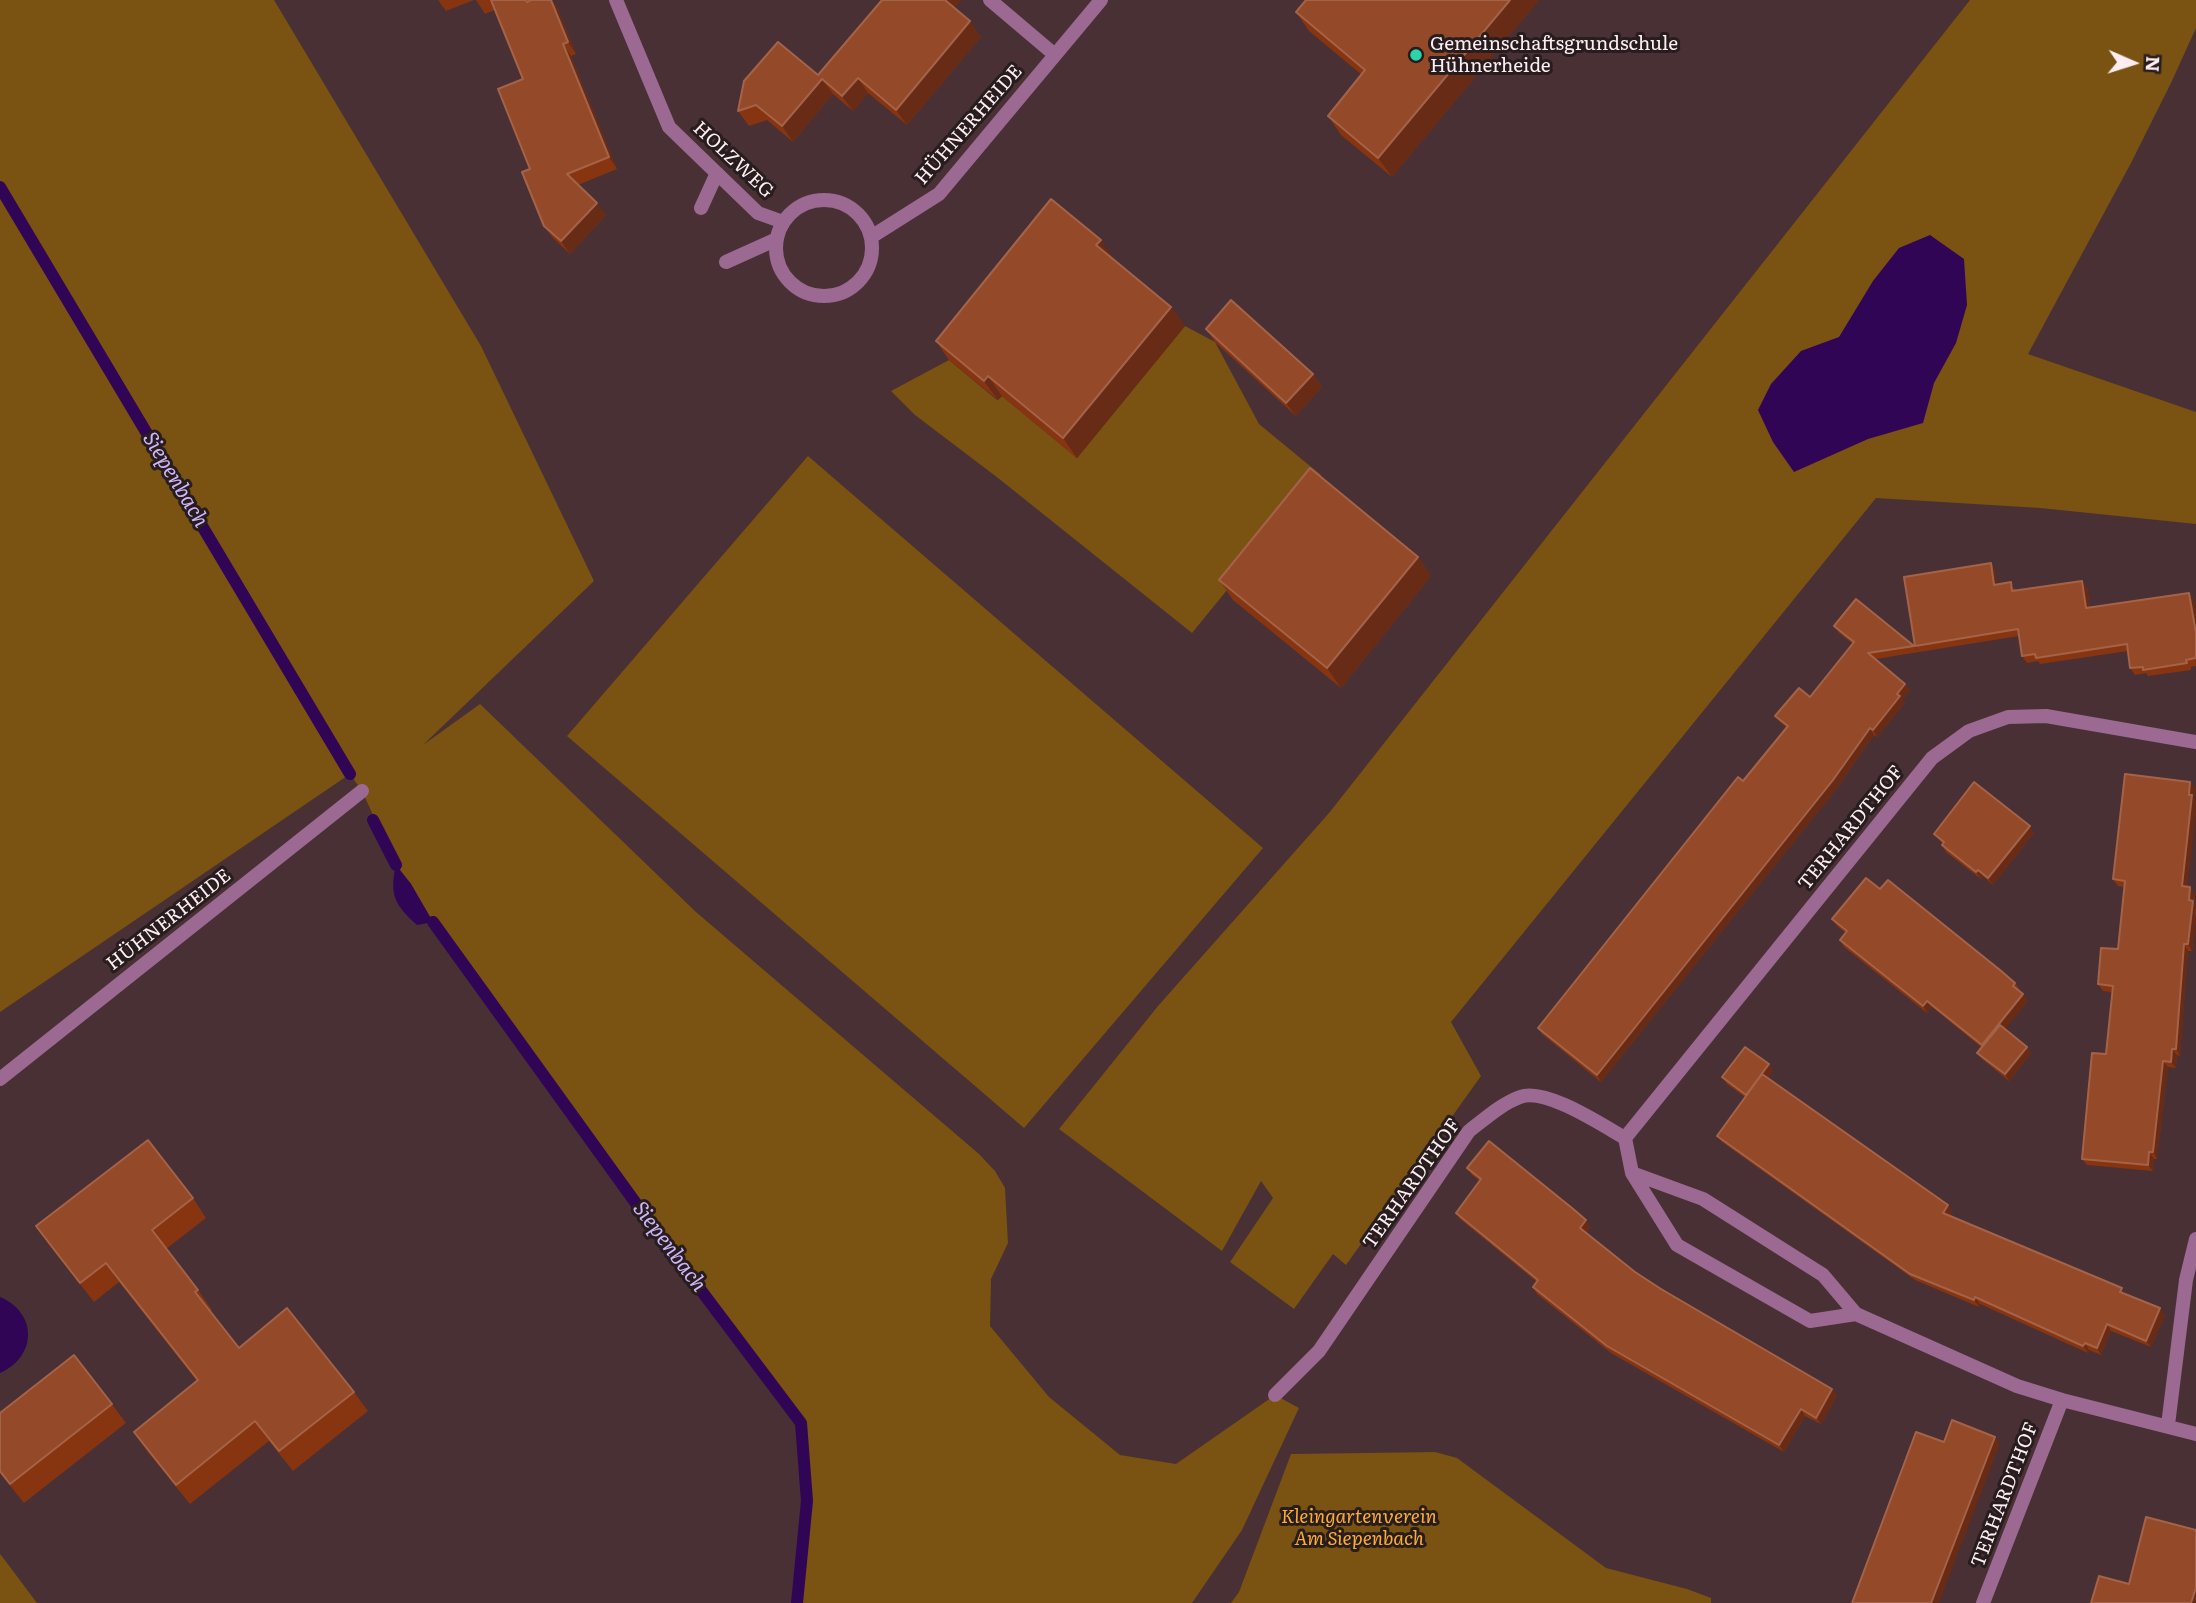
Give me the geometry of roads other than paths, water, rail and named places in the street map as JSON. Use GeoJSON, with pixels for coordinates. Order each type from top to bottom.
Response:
{"type":"FeatureCollection","features":[{"type":"Feature","properties":{"kind":"street","name":"HOLZWEG"},"geometry":{"type":"LineString","coordinates":[[616,0],[669,127],[758,213],[783,222]]}},
{"type":"Feature","properties":{"kind":"street"},"geometry":{"type":"LineString","coordinates":[[990,0],[1055,55]]}},
{"type":"Feature","properties":{"kind":"street","name":"HÜHNERHEIDE"},"geometry":{"type":"LineString","coordinates":[[871,237],[939,194],[1101,0]]}},
{"type":"Feature","properties":{"kind":"street"},"geometry":{"type":"LineString","coordinates":[[701,208],[717,173]]}},
{"type":"Feature","properties":{"kind":"street"},"geometry":{"type":"LineString","coordinates":[[814,200],[832,200],[850,207],[864,220],[871,237],[872,256],[865,274],[852,287],[834,295],[816,295],[798,288],[785,275],[777,258],[777,239],[783,222],[797,208],[814,200]]}},
{"type":"Feature","properties":{"kind":"street"},"geometry":{"type":"LineString","coordinates":[[726,262],[777,239]]}},
{"type":"Feature","properties":{"kind":"street","name":"TERHARDTHOF"},"geometry":{"type":"LineString","coordinates":[[1275,1395],[1319,1351],[1469,1131],[1522,1095],[1559,1101],[1625,1138],[1933,758],[1969,731],[2008,717],[2046,716],[2196,742]]}},
{"type":"Feature","properties":{"kind":"street","name":"HÜHNERHEIDE"},"geometry":{"type":"LineString","coordinates":[[0,1079],[362,791]]}},
{"type":"Feature","properties":{"kind":"street"},"geometry":{"type":"LineString","coordinates":[[1625,1138],[1632,1173],[1677,1245],[1810,1321],[1856,1314]]}},
{"type":"Feature","properties":{"kind":"street"},"geometry":{"type":"LineString","coordinates":[[1632,1173],[1703,1199],[1823,1275],[1856,1314],[2017,1386],[2063,1401],[2196,1434]]}},
{"type":"Feature","properties":{"kind":"street"},"geometry":{"type":"LineString","coordinates":[[2168,1425],[2186,1280],[2196,1240]]}},
{"type":"Feature","properties":{"kind":"street","name":"TERHARDTHOF"},"geometry":{"type":"LineString","coordinates":[[1983,1603],[2063,1401]]}},
{"type":"Feature","properties":{"kind":"waterway","name":"Siepenbach"},"geometry":{"type":"LineString","coordinates":[[0,187],[350,774]]}},
{"type":"Feature","properties":{"kind":"waterway"},"geometry":{"type":"LineString","coordinates":[[373,820],[396,865]]}},
{"type":"Feature","properties":{"kind":"waterway","name":"Siepenbach"},"geometry":{"type":"LineString","coordinates":[[433,922],[648,1220],[801,1423],[807,1501],[797,1603]]}},
{"type":"Feature","properties":{"kind":"place","name":"Gemeinschaftsgrundschule Hühnerheide"},"geometry":{"type":"Point","coordinates":[1416,55]}},
{"type":"Feature","properties":{"kind":"park label","name":"Kleingartenverein Am Siepenbach"},"geometry":{"type":"Point","coordinates":[1359,1528]}}]}
